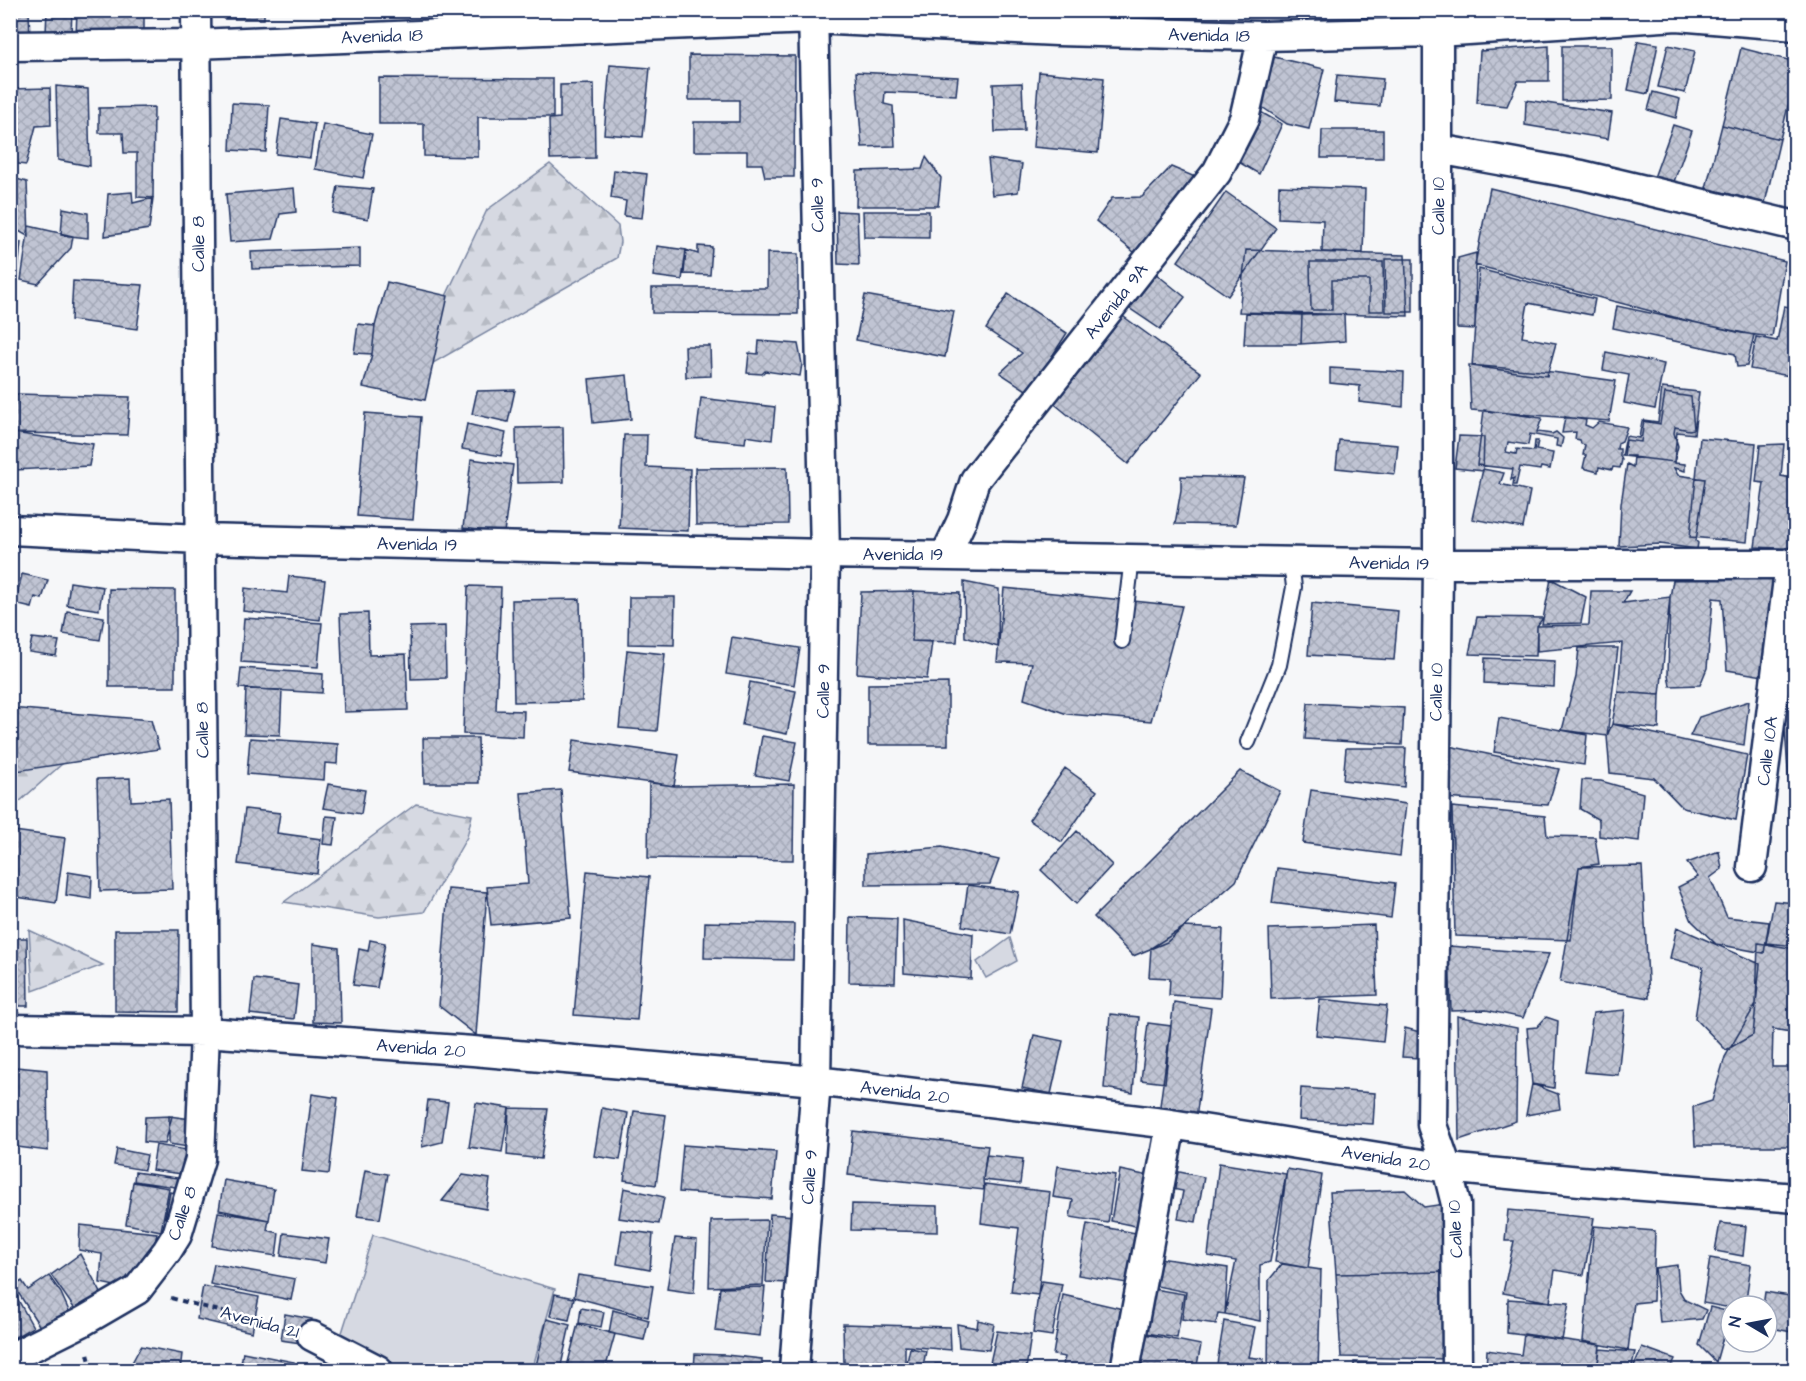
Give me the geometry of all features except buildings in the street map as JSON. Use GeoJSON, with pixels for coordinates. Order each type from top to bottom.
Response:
{"type":"FeatureCollection","features":[{"type":"Feature","properties":{"kind":"street","name":"Calle 8"},"geometry":{"type":"LineString","coordinates":[[10,1358],[82,1322],[137,1290],[177,1234],[200,1159],[205,1032],[196,10]]}},
{"type":"Feature","properties":{"kind":"street","name":"Avenida 18"},"geometry":{"type":"LineString","coordinates":[[10,46],[196,44],[813,15],[1057,21],[1263,36],[1438,21],[1677,16],[1796,26]]}},
{"type":"Feature","properties":{"kind":"street","name":"Calle 9"},"geometry":{"type":"LineString","coordinates":[[794,1371],[816,1081],[825,554],[813,15]]}},
{"type":"Feature","properties":{"kind":"street","name":"Calle 10"},"geometry":{"type":"LineString","coordinates":[[1438,21],[1438,564],[1432,1125],[1447,1168],[1456,1204],[1457,1371]]}},
{"type":"Feature","properties":{"kind":"street","name":"Avenida 9A"},"geometry":{"type":"LineString","coordinates":[[946,554],[962,520],[975,480],[1217,172],[1244,119],[1263,36]]}},
{"type":"Feature","properties":{"kind":"street"},"geometry":{"type":"LineString","coordinates":[[1438,149],[1582,175],[1796,226]]}},
{"type":"Feature","properties":{"kind":"street","name":"Avenida 19"},"geometry":{"type":"LineString","coordinates":[[10,530],[200,540],[825,554],[946,554],[1438,564],[1793,564]]}},
{"type":"Feature","properties":{"kind":"street","name":"Calle 10A"},"geometry":{"type":"LineString","coordinates":[[1752,867],[1793,564]]}},
{"type":"Feature","properties":{"kind":"street","name":"Avenida 20"},"geometry":{"type":"LineString","coordinates":[[10,1029],[205,1032],[473,1051],[816,1081],[1171,1124],[1447,1168],[1580,1181],[1796,1197]]}},
{"type":"Feature","properties":{"kind":"street"},"geometry":{"type":"LineString","coordinates":[[1125,1371],[1171,1124]]}},
{"type":"Feature","properties":{"kind":"street","name":"Avenida 21"},"geometry":{"type":"LineString","coordinates":[[312,1336],[378,1371]]}},
{"type":"Feature","properties":{"kind":"lane"},"geometry":{"type":"LineString","coordinates":[[1122,641],[1132,558]]}},
{"type":"Feature","properties":{"kind":"lane"},"geometry":{"type":"LineString","coordinates":[[1248,742],[1279,665],[1294,587],[1291,562]]}},
{"type":"Feature","properties":{"kind":"path","name":"Avenida 21"},"geometry":{"type":"LineString","coordinates":[[137,1290],[312,1336]]}},
{"type":"Feature","properties":{"kind":"green space"},"geometry":{"type":"Polygon","coordinates":[[[550,164],[618,226],[620,242],[617,258],[407,378],[487,210],[550,164]]]}},
{"type":"Feature","properties":{"kind":"green space"},"geometry":{"type":"Polygon","coordinates":[[[70,757],[11,809],[11,762],[70,757]]]}},
{"type":"Feature","properties":{"kind":"green space"},"geometry":{"type":"Polygon","coordinates":[[[416,804],[472,815],[467,837],[424,912],[379,917],[284,902],[416,804]]]}},
{"type":"Feature","properties":{"kind":"green space"},"geometry":{"type":"Polygon","coordinates":[[[29,930],[103,965],[33,991],[29,930]]]}},
{"type":"Feature","properties":{"kind":"green space"},"geometry":{"type":"Polygon","coordinates":[[[1010,938],[1017,961],[986,978],[977,962],[1010,938]]]}},
{"type":"Feature","properties":{"kind":"green space"},"geometry":{"type":"Polygon","coordinates":[[[373,1235],[555,1289],[532,1370],[370,1370],[333,1361],[373,1235]]]}}]}
